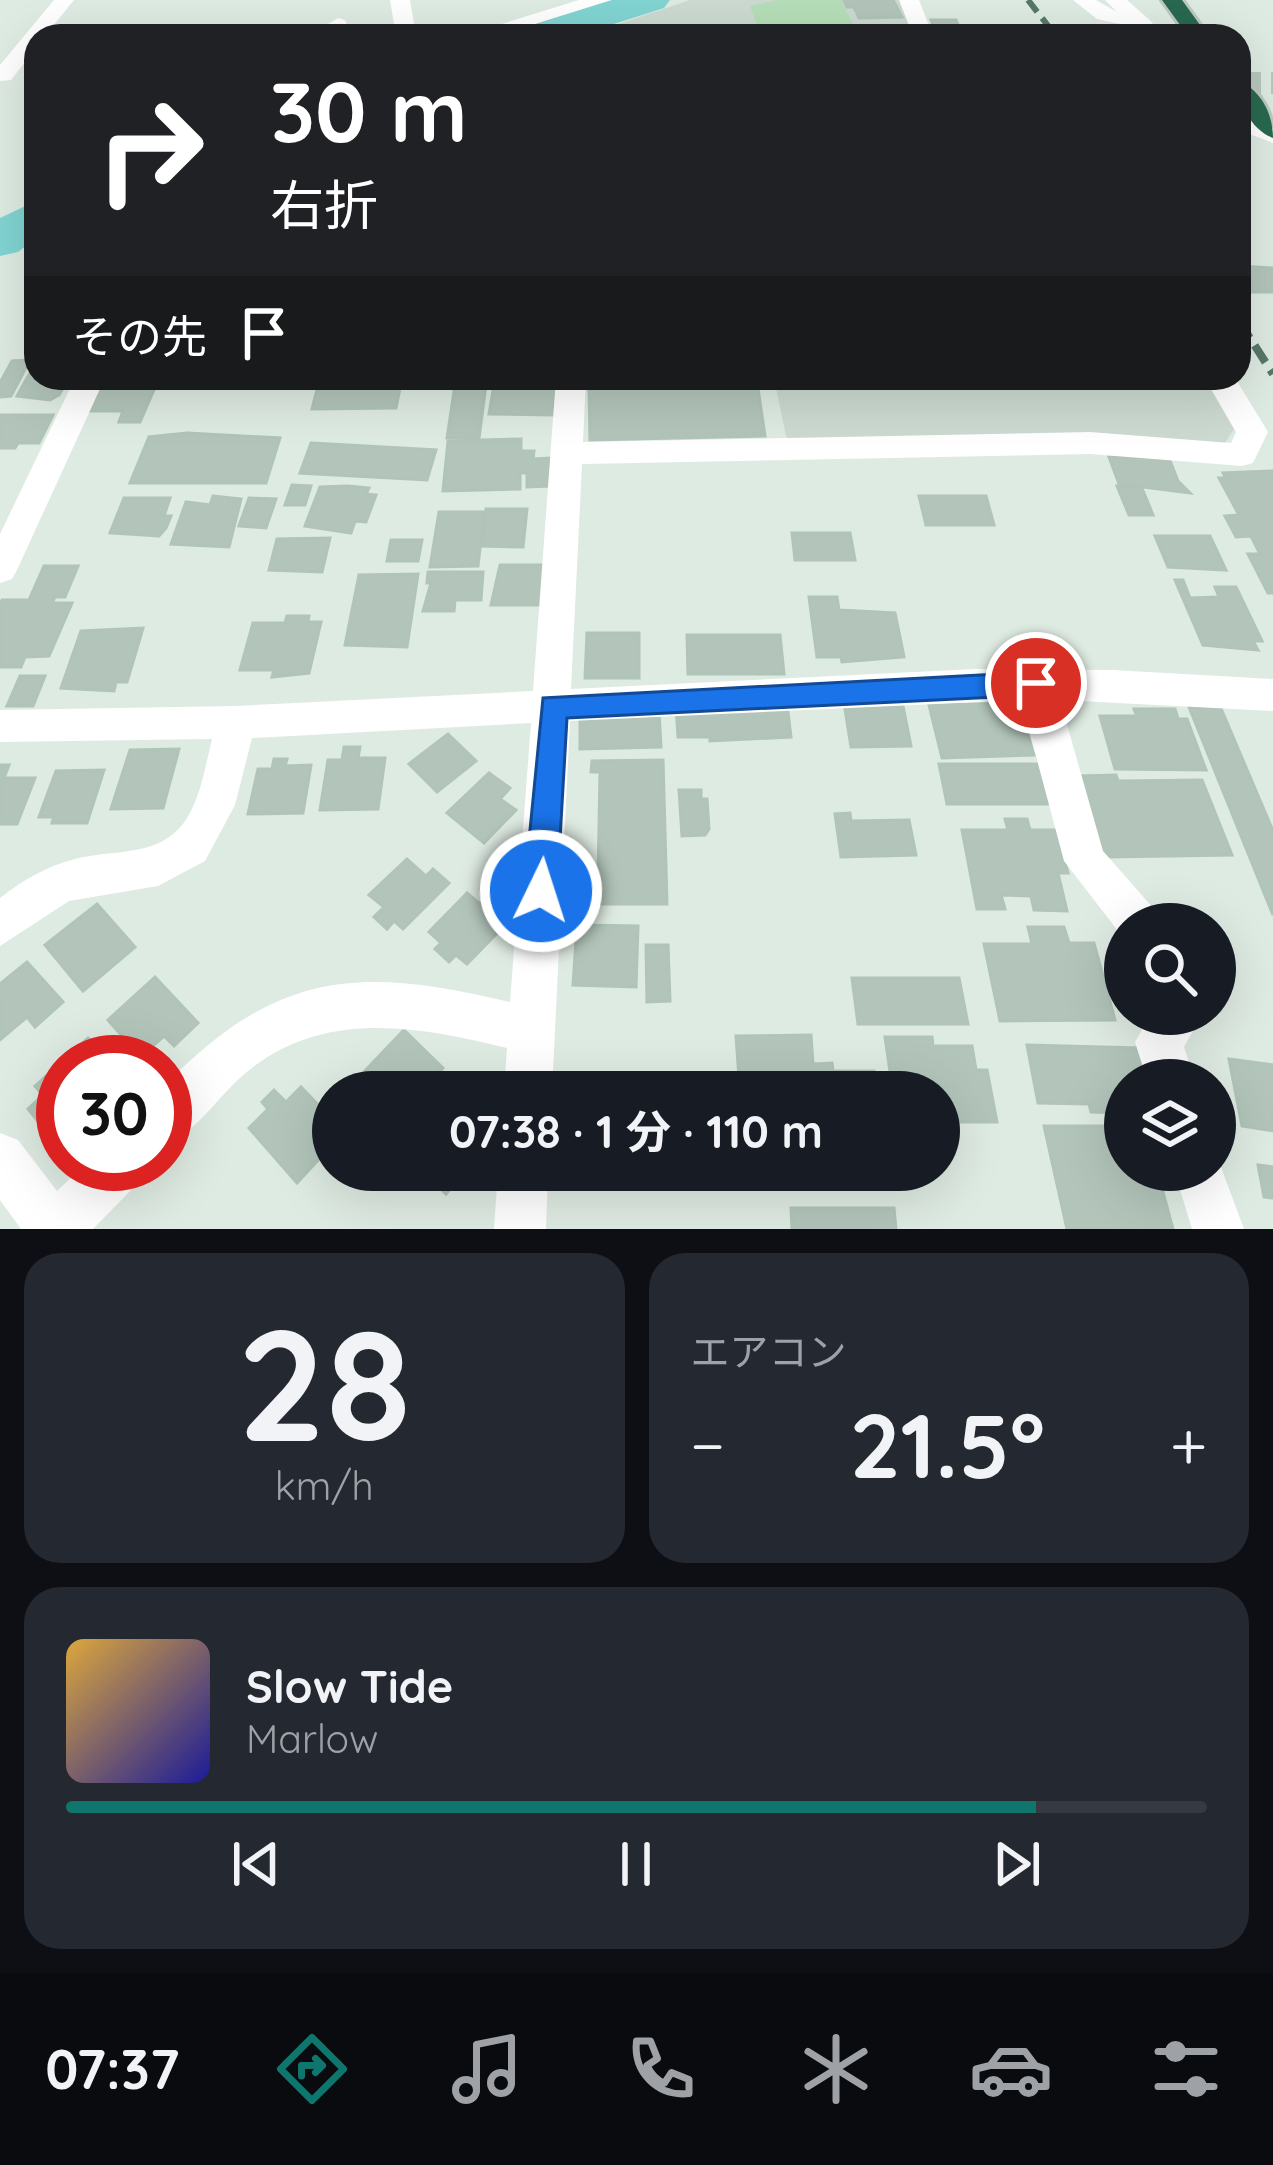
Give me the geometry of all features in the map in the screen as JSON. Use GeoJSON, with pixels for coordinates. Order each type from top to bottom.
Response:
{"type":"FeatureCollection","features":[{"type":"Feature","properties":{"kind":"highway"},"geometry":{"type":"LineString","coordinates":[[1251,104],[1273,133]]}},
{"type":"Feature","properties":{"kind":"street"},"geometry":{"type":"LineString","coordinates":[[44,24],[64,0]]}},
{"type":"Feature","properties":{"kind":"street"},"geometry":{"type":"LineString","coordinates":[[569,20],[602,0]]}},
{"type":"Feature","properties":{"kind":"street"},"geometry":{"type":"LineString","coordinates":[[1083,0],[1104,15],[1149,24]]}},
{"type":"Feature","properties":{"kind":"street"},"geometry":{"type":"LineString","coordinates":[[1115,0],[1142,23]]}},
{"type":"Feature","properties":{"kind":"street"},"geometry":{"type":"LineString","coordinates":[[2,75],[24,48]]}},
{"type":"Feature","properties":{"kind":"street"},"geometry":{"type":"LineString","coordinates":[[0,570],[84,390]]}},
{"type":"Feature","properties":{"kind":"street"},"geometry":{"type":"LineString","coordinates":[[529,1071],[571,390]]}},
{"type":"Feature","properties":{"kind":"street"},"geometry":{"type":"LineString","coordinates":[[567,453],[1090,443],[1242,454],[1252,433],[1227,390]]}},
{"type":"Feature","properties":{"kind":"street"},"geometry":{"type":"LineString","coordinates":[[1036,683],[1085,861],[1120,903]]}},
{"type":"Feature","properties":{"kind":"street"},"geometry":{"type":"LineString","coordinates":[[0,726],[236,722],[1036,683],[1273,695]]}},
{"type":"Feature","properties":{"kind":"street"},"geometry":{"type":"LineString","coordinates":[[0,925],[59,884],[102,874],[148,872],[188,849],[211,813],[236,722]]}},
{"type":"Feature","properties":{"kind":"street"},"geometry":{"type":"LineString","coordinates":[[192,1095],[257,1034],[323,1006],[361,1000],[402,1002],[531,1030]]}},
{"type":"Feature","properties":{"kind":"street"},"geometry":{"type":"LineString","coordinates":[[0,1158],[55,1229],[94,1191]]}},
{"type":"Feature","properties":{"kind":"street"},"geometry":{"type":"LineString","coordinates":[[520,1229],[522,1191]]}},
{"type":"Feature","properties":{"kind":"street"},"geometry":{"type":"LineString","coordinates":[[1206,1191],[1218,1229]]}},
{"type":"Feature","properties":{"kind":"shaded area"},"geometry":{"type":"Polygon","coordinates":[[[690,0],[900,0],[910,24],[619,24],[690,0]]]}},
{"type":"Feature","properties":{"kind":"shaded area"},"geometry":{"type":"Polygon","coordinates":[[[776,390],[1211,390],[1234,429],[1225,443],[794,443],[786,436],[776,390]]]}},
{"type":"Feature","properties":{"kind":"green space"},"geometry":{"type":"Polygon","coordinates":[[[777,0],[841,0],[853,24],[757,24],[750,6],[777,0]]]}},
{"type":"Feature","properties":{"kind":"building"},"geometry":{"type":"Polygon","coordinates":[[[893,0],[902,17],[859,18],[844,1],[893,0]]]}},
{"type":"Feature","properties":{"kind":"building"},"geometry":{"type":"Polygon","coordinates":[[[931,20],[956,20],[958,24],[933,24],[931,20]]]}},
{"type":"Feature","properties":{"kind":"building"},"geometry":{"type":"Polygon","coordinates":[[[1251,267],[1273,268],[1273,292],[1251,292],[1251,267]]]}},
{"type":"Feature","properties":{"kind":"building"},"geometry":{"type":"Polygon","coordinates":[[[24,360],[24,371],[11,396],[0,397],[0,383],[12,361],[24,360]]]}},
{"type":"Feature","properties":{"kind":"building"},"geometry":{"type":"Polygon","coordinates":[[[24,383],[24,390],[62,390],[50,400],[17,396],[24,383]]]}},
{"type":"Feature","properties":{"kind":"building"},"geometry":{"type":"Polygon","coordinates":[[[98,390],[154,390],[140,422],[119,422],[123,411],[88,411],[98,390]]]}},
{"type":"Feature","properties":{"kind":"building"},"geometry":{"type":"Polygon","coordinates":[[[317,390],[400,390],[396,408],[312,409],[317,390]]]}},
{"type":"Feature","properties":{"kind":"building"},"geometry":{"type":"Polygon","coordinates":[[[454,390],[485,390],[479,438],[447,438],[454,390]]]}},
{"type":"Feature","properties":{"kind":"building"},"geometry":{"type":"Polygon","coordinates":[[[493,390],[556,390],[553,415],[489,414],[493,390]]]}},
{"type":"Feature","properties":{"kind":"building"},"geometry":{"type":"Polygon","coordinates":[[[589,390],[758,390],[765,436],[590,440],[589,390]]]}},
{"type":"Feature","properties":{"kind":"building"},"geometry":{"type":"Polygon","coordinates":[[[0,415],[53,415],[39,443],[0,448],[0,415]]]}},
{"type":"Feature","properties":{"kind":"building"},"geometry":{"type":"Polygon","coordinates":[[[187,433],[280,438],[266,483],[130,483],[149,437],[187,433]]]}},
{"type":"Feature","properties":{"kind":"building"},"geometry":{"type":"Polygon","coordinates":[[[521,439],[521,451],[534,451],[533,459],[550,458],[550,486],[527,487],[527,473],[520,473],[520,489],[443,491],[448,441],[521,439]]]}},
{"type":"Feature","properties":{"kind":"building"},"geometry":{"type":"Polygon","coordinates":[[[311,443],[436,450],[427,480],[300,473],[311,443]]]}},
{"type":"Feature","properties":{"kind":"building"},"geometry":{"type":"Polygon","coordinates":[[[1109,457],[1169,458],[1178,481],[1190,493],[1119,484],[1109,457]]]}},
{"type":"Feature","properties":{"kind":"building"},"geometry":{"type":"Polygon","coordinates":[[[1273,471],[1273,593],[1268,593],[1248,554],[1260,554],[1251,536],[1236,537],[1225,516],[1239,515],[1219,478],[1226,478],[1223,473],[1273,471]]]}},
{"type":"Feature","properties":{"kind":"building"},"geometry":{"type":"Polygon","coordinates":[[[292,485],[311,486],[305,505],[285,505],[292,485]]]}},
{"type":"Feature","properties":{"kind":"building"},"geometry":{"type":"Polygon","coordinates":[[[1117,486],[1141,486],[1153,515],[1129,515],[1117,486]]]}},
{"type":"Feature","properties":{"kind":"building"},"geometry":{"type":"Polygon","coordinates":[[[320,487],[369,488],[366,494],[376,495],[366,522],[355,521],[351,533],[305,526],[320,487]]]}},
{"type":"Feature","properties":{"kind":"building"},"geometry":{"type":"Polygon","coordinates":[[[213,496],[241,499],[229,547],[171,544],[186,502],[210,505],[213,496]]]}},
{"type":"Feature","properties":{"kind":"building"},"geometry":{"type":"Polygon","coordinates":[[[919,496],[986,496],[994,525],[926,525],[919,496]]]}},
{"type":"Feature","properties":{"kind":"building"},"geometry":{"type":"Polygon","coordinates":[[[124,498],[170,498],[164,516],[171,516],[159,536],[110,533],[124,498]]]}},
{"type":"Feature","properties":{"kind":"building"},"geometry":{"type":"Polygon","coordinates":[[[249,498],[276,499],[266,528],[239,526],[249,498]]]}},
{"type":"Feature","properties":{"kind":"building"},"geometry":{"type":"Polygon","coordinates":[[[486,509],[527,509],[523,547],[482,546],[486,509]]]}},
{"type":"Feature","properties":{"kind":"building"},"geometry":{"type":"Polygon","coordinates":[[[439,512],[484,512],[478,566],[430,567],[439,512]]]}},
{"type":"Feature","properties":{"kind":"building"},"geometry":{"type":"Polygon","coordinates":[[[792,533],[850,533],[855,560],[795,560],[792,533]]]}},
{"type":"Feature","properties":{"kind":"building"},"geometry":{"type":"Polygon","coordinates":[[[1155,536],[1210,536],[1226,570],[1168,567],[1155,536]]]}},
{"type":"Feature","properties":{"kind":"building"},"geometry":{"type":"Polygon","coordinates":[[[330,538],[322,572],[269,570],[277,539],[330,538]]]}},
{"type":"Feature","properties":{"kind":"building"},"geometry":{"type":"Polygon","coordinates":[[[391,540],[422,540],[418,561],[387,561],[391,540]]]}},
{"type":"Feature","properties":{"kind":"building"},"geometry":{"type":"Polygon","coordinates":[[[500,565],[544,565],[541,605],[491,605],[500,565]]]}},
{"type":"Feature","properties":{"kind":"building"},"geometry":{"type":"Polygon","coordinates":[[[44,566],[78,566],[65,597],[55,597],[52,603],[72,603],[49,656],[25,657],[21,667],[0,667],[2,600],[29,600],[44,566]]]}},
{"type":"Feature","properties":{"kind":"building"},"geometry":{"type":"Polygon","coordinates":[[[428,572],[483,572],[481,600],[455,600],[454,611],[423,611],[431,583],[427,583],[428,572]]]}},
{"type":"Feature","properties":{"kind":"building"},"geometry":{"type":"Polygon","coordinates":[[[418,574],[407,647],[345,645],[359,575],[418,574]]]}},
{"type":"Feature","properties":{"kind":"building"},"geometry":{"type":"Polygon","coordinates":[[[1175,580],[1183,580],[1190,598],[1219,597],[1215,587],[1236,587],[1262,641],[1253,641],[1258,650],[1203,645],[1175,580]]]}},
{"type":"Feature","properties":{"kind":"building"},"geometry":{"type":"Polygon","coordinates":[[[809,597],[837,597],[839,610],[895,613],[904,657],[842,662],[841,657],[817,657],[809,597]]]}},
{"type":"Feature","properties":{"kind":"building"},"geometry":{"type":"Polygon","coordinates":[[[287,616],[309,616],[308,622],[321,622],[309,673],[272,677],[274,670],[240,670],[253,623],[285,623],[287,616]]]}},
{"type":"Feature","properties":{"kind":"building"},"geometry":{"type":"Polygon","coordinates":[[[143,628],[127,682],[116,682],[114,691],[61,688],[81,631],[143,628]]]}},
{"type":"Feature","properties":{"kind":"building"},"geometry":{"type":"Polygon","coordinates":[[[587,633],[639,633],[639,678],[585,678],[587,633]]]}},
{"type":"Feature","properties":{"kind":"building"},"geometry":{"type":"Polygon","coordinates":[[[687,635],[780,635],[784,674],[688,674],[687,635]]]}},
{"type":"Feature","properties":{"kind":"building"},"geometry":{"type":"Polygon","coordinates":[[[20,676],[45,676],[33,706],[7,706],[20,676]]]}},
{"type":"Feature","properties":{"kind":"building"},"geometry":{"type":"Polygon","coordinates":[[[902,701],[911,746],[851,747],[844,703],[902,701]]]}},
{"type":"Feature","properties":{"kind":"building"},"geometry":{"type":"Polygon","coordinates":[[[1018,703],[1034,755],[942,758],[929,705],[1018,703]]]}},
{"type":"Feature","properties":{"kind":"building"},"geometry":{"type":"Polygon","coordinates":[[[787,704],[791,737],[710,741],[710,737],[678,737],[676,706],[787,704]]]}},
{"type":"Feature","properties":{"kind":"building"},"geometry":{"type":"Polygon","coordinates":[[[1220,706],[1273,831],[1273,915],[1189,707],[1220,706]]]}},
{"type":"Feature","properties":{"kind":"building"},"geometry":{"type":"Polygon","coordinates":[[[1134,709],[1175,709],[1178,719],[1187,719],[1206,770],[1115,769],[1100,716],[1137,716],[1134,709]]]}},
{"type":"Feature","properties":{"kind":"building"},"geometry":{"type":"Polygon","coordinates":[[[659,711],[661,747],[580,749],[580,712],[659,711]]]}},
{"type":"Feature","properties":{"kind":"building"},"geometry":{"type":"Polygon","coordinates":[[[448,734],[476,761],[437,792],[409,764],[448,734]]]}},
{"type":"Feature","properties":{"kind":"building"},"geometry":{"type":"Polygon","coordinates":[[[344,747],[360,747],[358,758],[385,758],[378,809],[320,810],[328,760],[342,760],[344,747]]]}},
{"type":"Feature","properties":{"kind":"building"},"geometry":{"type":"Polygon","coordinates":[[[179,749],[163,808],[111,809],[130,750],[179,749]]]}},
{"type":"Feature","properties":{"kind":"building"},"geometry":{"type":"Polygon","coordinates":[[[274,759],[287,759],[285,766],[311,765],[303,813],[248,814],[258,769],[272,769],[274,759]]]}},
{"type":"Feature","properties":{"kind":"building"},"geometry":{"type":"Polygon","coordinates":[[[663,760],[667,904],[587,904],[588,880],[598,880],[600,772],[591,772],[592,761],[663,760]]]}},
{"type":"Feature","properties":{"kind":"building"},"geometry":{"type":"Polygon","coordinates":[[[939,764],[1037,764],[1048,804],[947,804],[939,764]]]}},
{"type":"Feature","properties":{"kind":"building"},"geometry":{"type":"Polygon","coordinates":[[[0,765],[9,765],[4,778],[35,778],[17,824],[0,824],[0,765]]]}},
{"type":"Feature","properties":{"kind":"building"},"geometry":{"type":"Polygon","coordinates":[[[104,770],[87,823],[52,823],[54,817],[39,817],[56,771],[104,770]]]}},
{"type":"Feature","properties":{"kind":"building"},"geometry":{"type":"Polygon","coordinates":[[[489,773],[510,788],[500,799],[516,810],[484,843],[447,813],[489,773]]]}},
{"type":"Feature","properties":{"kind":"building"},"geometry":{"type":"Polygon","coordinates":[[[1116,775],[1118,781],[1202,780],[1232,855],[1106,857],[1080,776],[1116,775]]]}},
{"type":"Feature","properties":{"kind":"building"},"geometry":{"type":"Polygon","coordinates":[[[679,790],[701,790],[701,799],[707,799],[709,829],[705,835],[682,836],[679,790]]]}},
{"type":"Feature","properties":{"kind":"building"},"geometry":{"type":"Polygon","coordinates":[[[850,813],[851,821],[909,820],[916,855],[841,857],[835,814],[850,813]]]}},
{"type":"Feature","properties":{"kind":"building"},"geometry":{"type":"Polygon","coordinates":[[[1005,819],[1027,819],[1030,830],[1057,830],[1068,873],[1058,873],[1067,911],[1034,910],[1031,896],[1001,895],[1005,909],[977,909],[962,830],[1008,830],[1005,819]]]}},
{"type":"Feature","properties":{"kind":"building"},"geometry":{"type":"Polygon","coordinates":[[[407,859],[426,876],[433,869],[449,883],[403,929],[394,921],[387,929],[374,917],[384,907],[369,895],[407,859]]]}},
{"type":"Feature","properties":{"kind":"building"},"geometry":{"type":"Polygon","coordinates":[[[467,893],[505,925],[467,964],[456,955],[449,962],[435,949],[441,943],[429,932],[467,893]]]}},
{"type":"Feature","properties":{"kind":"building"},"geometry":{"type":"Polygon","coordinates":[[[97,904],[135,947],[83,991],[45,945],[97,904]]]}},
{"type":"Feature","properties":{"kind":"building"},"geometry":{"type":"Polygon","coordinates":[[[577,925],[638,926],[636,987],[573,985],[577,925]]]}},
{"type":"Feature","properties":{"kind":"building"},"geometry":{"type":"Polygon","coordinates":[[[1028,927],[1064,927],[1069,943],[1094,943],[1104,980],[1104,1020],[1000,1021],[984,944],[1032,944],[1028,927]]]}},
{"type":"Feature","properties":{"kind":"building"},"geometry":{"type":"Polygon","coordinates":[[[646,945],[668,945],[670,1001],[647,1002],[646,945]]]}},
{"type":"Feature","properties":{"kind":"building"},"geometry":{"type":"Polygon","coordinates":[[[27,962],[63,1002],[35,1027],[27,1017],[1,1039],[0,984],[27,962]]]}},
{"type":"Feature","properties":{"kind":"building"},"geometry":{"type":"Polygon","coordinates":[[[155,977],[198,1023],[185,1035],[121,1035],[108,1020],[155,977]]]}},
{"type":"Feature","properties":{"kind":"building"},"geometry":{"type":"Polygon","coordinates":[[[852,978],[959,978],[968,1024],[858,1024],[852,978]]]}},
{"type":"Feature","properties":{"kind":"building"},"geometry":{"type":"Polygon","coordinates":[[[404,1030],[443,1068],[440,1071],[365,1071],[404,1030]]]}},
{"type":"Feature","properties":{"kind":"building"},"geometry":{"type":"Polygon","coordinates":[[[811,1035],[813,1064],[832,1063],[833,1071],[738,1071],[736,1036],[811,1035]]]}},
{"type":"Feature","properties":{"kind":"building"},"geometry":{"type":"Polygon","coordinates":[[[885,1037],[932,1037],[933,1046],[972,1046],[976,1070],[987,1070],[997,1122],[960,1122],[960,1071],[890,1071],[885,1037]]]}},
{"type":"Feature","properties":{"kind":"building"},"geometry":{"type":"Polygon","coordinates":[[[1027,1045],[1139,1048],[1142,1059],[1104,1059],[1104,1112],[1091,1112],[1089,1104],[1038,1103],[1027,1045]]]}},
{"type":"Feature","properties":{"kind":"building"},"geometry":{"type":"Polygon","coordinates":[[[1236,1060],[1273,1065],[1273,1131],[1242,1126],[1236,1060]]]}},
{"type":"Feature","properties":{"kind":"building"},"geometry":{"type":"Polygon","coordinates":[[[301,1087],[312,1098],[312,1167],[297,1183],[249,1128],[268,1109],[262,1102],[274,1090],[286,1102],[301,1087]]]}},
{"type":"Feature","properties":{"kind":"building"},"geometry":{"type":"Polygon","coordinates":[[[1044,1126],[1104,1126],[1104,1191],[1163,1191],[1173,1229],[1067,1229],[1044,1126]]]}},
{"type":"Feature","properties":{"kind":"building"},"geometry":{"type":"Polygon","coordinates":[[[1258,1165],[1273,1167],[1273,1198],[1264,1197],[1258,1165]]]}},
{"type":"Feature","properties":{"kind":"building"},"geometry":{"type":"Polygon","coordinates":[[[791,1208],[894,1208],[896,1229],[792,1229],[791,1208]]]}},
{"type":"Feature","properties":{"kind":"waterway"},"geometry":{"type":"LineString","coordinates":[[574,24],[651,0]]}},
{"type":"Feature","properties":{"kind":"waterway"},"geometry":{"type":"LineString","coordinates":[[0,241],[24,224]]}},
{"type":"Feature","properties":{"kind":"tunnel"},"geometry":{"type":"LineString","coordinates":[[1251,83],[1273,83]]}},
{"type":"Feature","properties":{"kind":"railway"},"geometry":{"type":"LineString","coordinates":[[1028,0],[1047,24]]}},
{"type":"Feature","properties":{"kind":"railway"},"geometry":{"type":"LineString","coordinates":[[1251,340],[1273,374]]}},
{"type":"Feature","properties":{"kind":"route"},"geometry":{"type":"LineString","coordinates":[[541,891],[553,706],[1036,683]]}}]}
